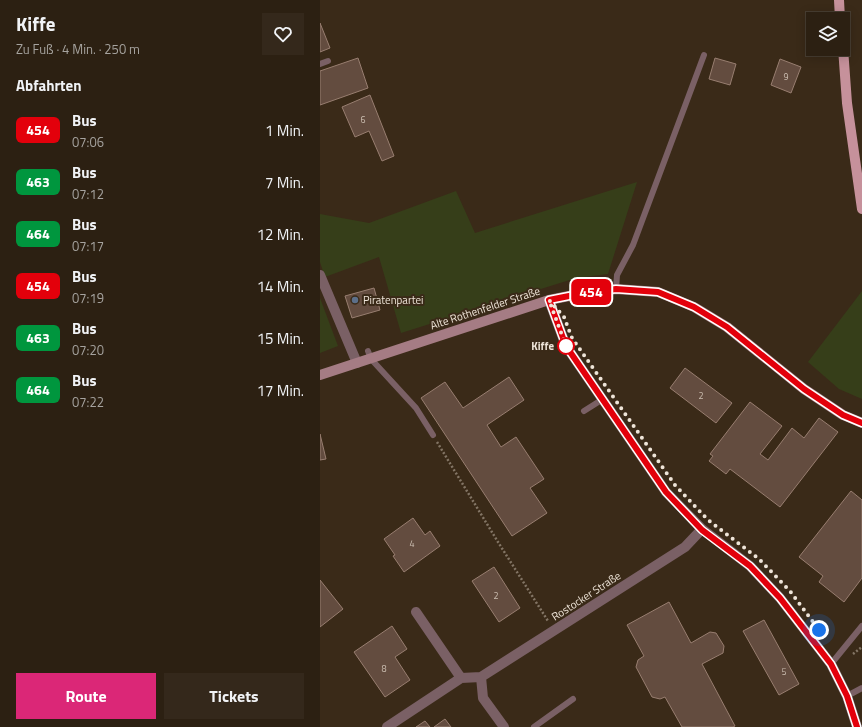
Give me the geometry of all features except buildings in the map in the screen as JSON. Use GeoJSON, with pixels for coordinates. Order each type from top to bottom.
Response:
{"type":"FeatureCollection","features":[{"type":"Feature","properties":{"kind":"main road"},"geometry":{"type":"LineString","coordinates":[[839,0],[840,12]]}},
{"type":"Feature","properties":{"kind":"main road"},"geometry":{"type":"LineString","coordinates":[[843,56],[846,103],[862,209]]}},
{"type":"Feature","properties":{"kind":"street"},"geometry":{"type":"LineString","coordinates":[[320,275],[357,363]]}},
{"type":"Feature","properties":{"kind":"street","name":"Alte Rothenfelder Straße"},"geometry":{"type":"LineString","coordinates":[[320,375],[357,363],[369,355],[549,300],[584,293],[616,289],[658,292],[694,307],[727,327],[804,389],[843,415],[862,422]]}},
{"type":"Feature","properties":{"kind":"street"},"geometry":{"type":"LineString","coordinates":[[549,300],[566,346],[666,492],[702,530],[750,566],[780,598],[831,664],[847,696],[857,727]]}},
{"type":"Feature","properties":{"kind":"street","name":"Rostocker Straße"},"geometry":{"type":"LineString","coordinates":[[461,678],[480,677],[685,547],[702,530]]}},
{"type":"Feature","properties":{"kind":"street"},"geometry":{"type":"LineString","coordinates":[[387,727],[461,678],[416,612]]}},
{"type":"Feature","properties":{"kind":"street"},"geometry":{"type":"LineString","coordinates":[[480,677],[483,698],[504,727]]}},
{"type":"Feature","properties":{"kind":"lane"},"geometry":{"type":"LineString","coordinates":[[616,289],[617,275],[633,245],[704,56]]}},
{"type":"Feature","properties":{"kind":"lane"},"geometry":{"type":"LineString","coordinates":[[320,64],[328,61]]}},
{"type":"Feature","properties":{"kind":"lane"},"geometry":{"type":"LineString","coordinates":[[369,355],[416,408],[433,435]]}},
{"type":"Feature","properties":{"kind":"lane"},"geometry":{"type":"LineString","coordinates":[[584,411],[603,399]]}},
{"type":"Feature","properties":{"kind":"lane"},"geometry":{"type":"LineString","coordinates":[[831,664],[862,626]]}},
{"type":"Feature","properties":{"kind":"lane"},"geometry":{"type":"LineString","coordinates":[[847,696],[862,688]]}},
{"type":"Feature","properties":{"kind":"lane"},"geometry":{"type":"LineString","coordinates":[[534,727],[573,699]]}},
{"type":"Feature","properties":{"kind":"path"},"geometry":{"type":"LineString","coordinates":[[433,435],[554,630]]}},
{"type":"Feature","properties":{"kind":"green space"},"geometry":{"type":"Polygon","coordinates":[[[637,182],[608,274],[576,278],[401,333],[379,257],[325,277],[320,262],[320,214],[369,223],[456,191],[475,233],[637,182]]]}},
{"type":"Feature","properties":{"kind":"green space"},"geometry":{"type":"Polygon","coordinates":[[[862,291],[862,399],[839,389],[808,362],[862,291]]]}},
{"type":"Feature","properties":{"kind":"green space"},"geometry":{"type":"Polygon","coordinates":[[[320,298],[338,346],[320,353],[320,298]]]}},
{"type":"Feature","properties":{"kind":"bus line","name":"454"},"geometry":{"type":"LineString","coordinates":[[857,727],[847,696],[831,664],[780,598],[750,566],[702,530],[666,492],[566,346],[549,300],[584,293],[616,289],[658,292],[694,307],[727,327],[804,389],[843,415],[862,423]]}},
{"type":"Feature","properties":{"kind":"place","name":"Piratenpartei"},"geometry":{"type":"Point","coordinates":[355,300]}},
{"type":"Feature","properties":{"kind":"place","name":"Kiffe"},"geometry":{"type":"Point","coordinates":[566,346]}},
{"type":"Feature","properties":{"kind":"route"},"geometry":{"type":"LineString","coordinates":[[566,346],[549,300],[564,317],[572,338],[675,485],[708,520],[759,559],[790,591],[819,630]]}}]}
